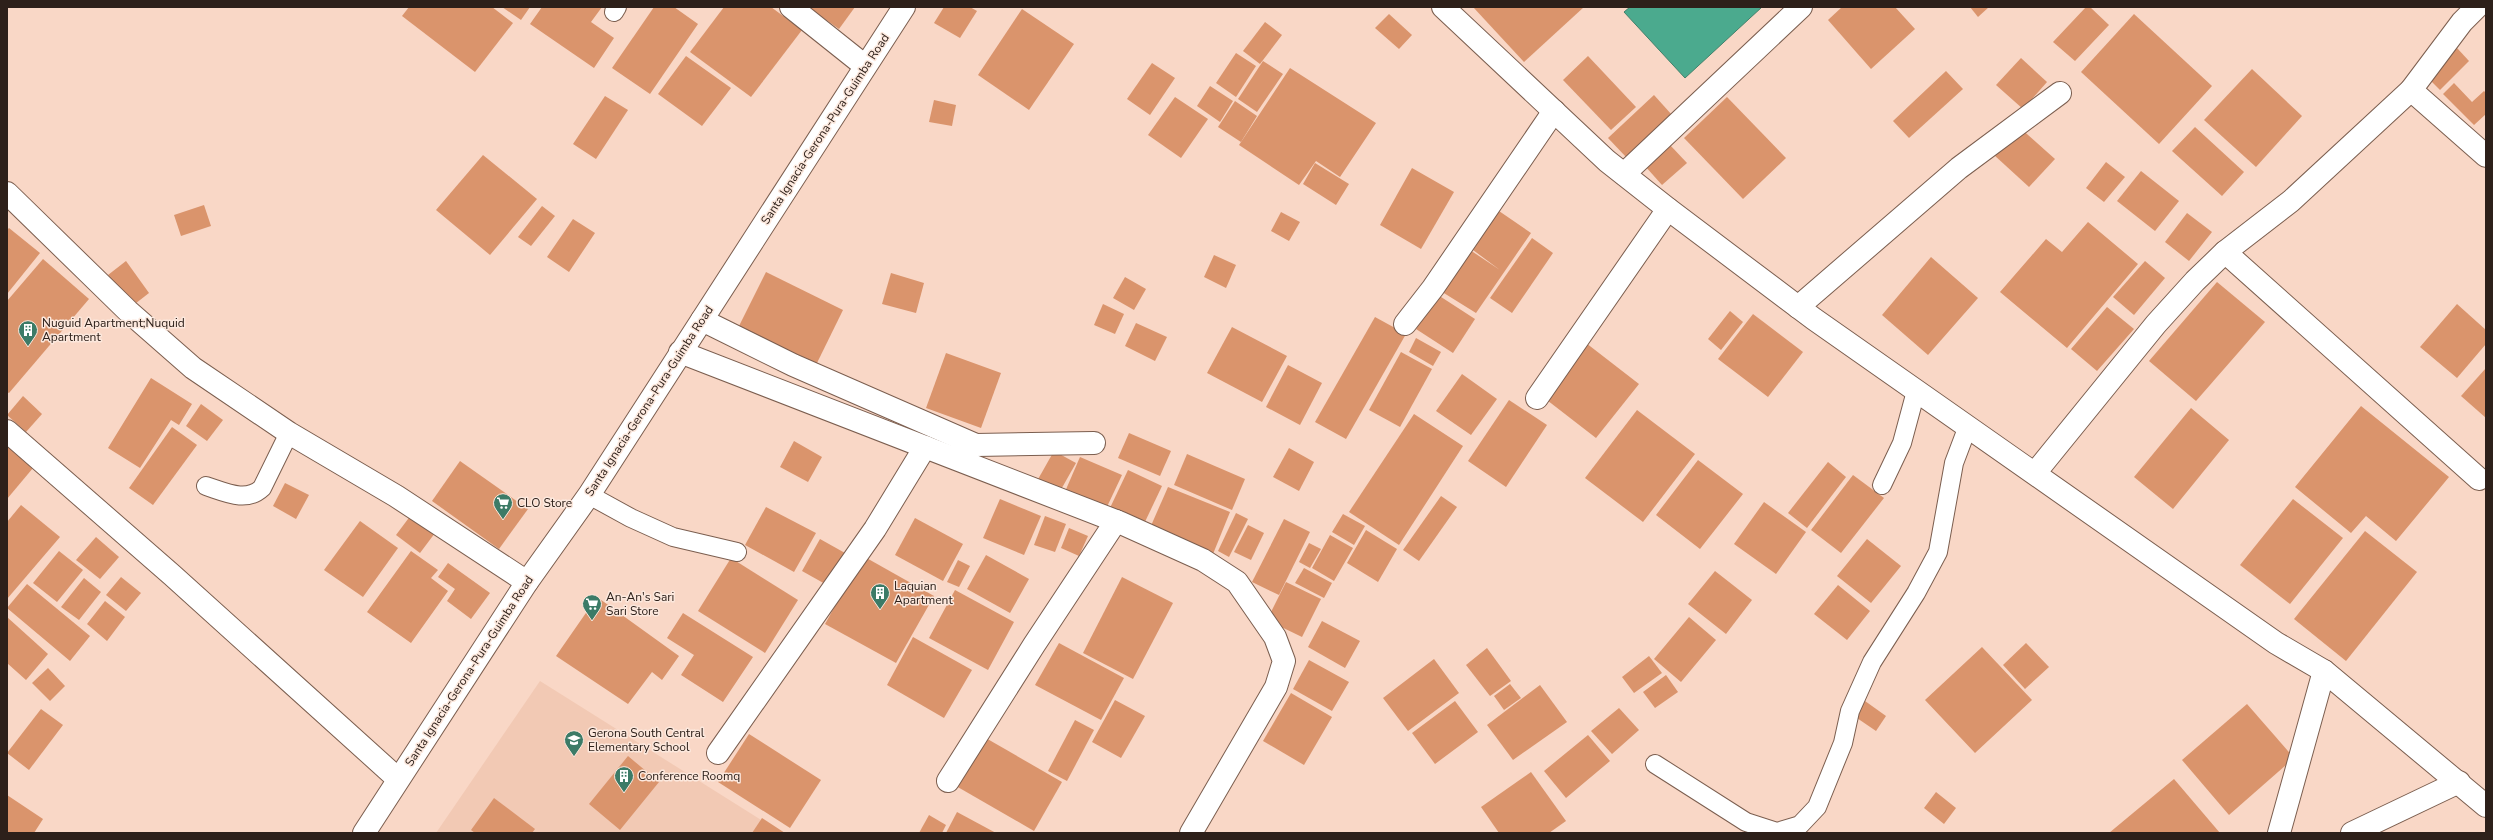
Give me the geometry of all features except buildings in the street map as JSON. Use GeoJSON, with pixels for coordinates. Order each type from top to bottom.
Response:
{"type":"FeatureCollection","features":[{"type":"Feature","properties":{"kind":"street"},"geometry":{"type":"LineString","coordinates":[[791,7],[865,66]]}},
{"type":"Feature","properties":{"kind":"street","name":"Santa Ignacia-Gerona-Pura-Guimba Road"},"geometry":{"type":"LineString","coordinates":[[364,833],[527,582],[589,495],[904,7]]}},
{"type":"Feature","properties":{"kind":"street"},"geometry":{"type":"LineString","coordinates":[[1443,7],[1624,174],[1668,209],[1798,307],[1916,391],[2276,643],[2324,671],[2486,806]]}},
{"type":"Feature","properties":{"kind":"street"},"geometry":{"type":"LineString","coordinates":[[1624,174],[1801,7]]}},
{"type":"Feature","properties":{"kind":"street"},"geometry":{"type":"LineString","coordinates":[[2035,473],[2156,324],[2195,281],[2226,252],[2291,201],[2411,90],[2462,22],[2477,7]]}},
{"type":"Feature","properties":{"kind":"street"},"geometry":{"type":"LineString","coordinates":[[2411,90],[2486,156]]}},
{"type":"Feature","properties":{"kind":"street"},"geometry":{"type":"LineString","coordinates":[[1798,307],[1959,168],[2060,92]]}},
{"type":"Feature","properties":{"kind":"street"},"geometry":{"type":"LineString","coordinates":[[1405,324],[1433,288],[1554,111]]}},
{"type":"Feature","properties":{"kind":"street"},"geometry":{"type":"LineString","coordinates":[[7,193],[128,311],[194,368],[289,433],[396,496],[527,582]]}},
{"type":"Feature","properties":{"kind":"street"},"geometry":{"type":"LineString","coordinates":[[1536,398],[1668,209]]}},
{"type":"Feature","properties":{"kind":"street"},"geometry":{"type":"LineString","coordinates":[[2226,252],[2479,479]]}},
{"type":"Feature","properties":{"kind":"street"},"geometry":{"type":"LineString","coordinates":[[702,320],[793,365],[976,445],[1094,443]]}},
{"type":"Feature","properties":{"kind":"street"},"geometry":{"type":"LineString","coordinates":[[680,352],[1116,521],[1203,560],[1237,582],[1275,637],[1284,660],[1276,687],[1191,833]]}},
{"type":"Feature","properties":{"kind":"street"},"geometry":{"type":"LineString","coordinates":[[7,431],[172,575],[398,779]]}},
{"type":"Feature","properties":{"kind":"street"},"geometry":{"type":"LineString","coordinates":[[718,753],[879,522],[925,447]]}},
{"type":"Feature","properties":{"kind":"street"},"geometry":{"type":"LineString","coordinates":[[948,781],[1034,645],[1116,521]]}},
{"type":"Feature","properties":{"kind":"street"},"geometry":{"type":"LineString","coordinates":[[2279,833],[2324,671]]}},
{"type":"Feature","properties":{"kind":"street"},"geometry":{"type":"LineString","coordinates":[[2352,833],[2459,782]]}},
{"type":"Feature","properties":{"kind":"lane"},"geometry":{"type":"LineString","coordinates":[[1882,485],[1902,443],[1916,391]]}},
{"type":"Feature","properties":{"kind":"lane"},"geometry":{"type":"LineString","coordinates":[[1655,764],[1746,822],[1777,832],[1800,825],[1817,808],[1843,743],[1850,711],[1872,662],[1916,593],[1938,552],[1954,463],[1968,426]]}},
{"type":"Feature","properties":{"kind":"lane"},"geometry":{"type":"LineString","coordinates":[[206,486],[241,497],[255,495],[262,488],[289,433]]}},
{"type":"Feature","properties":{"kind":"lane"},"geometry":{"type":"LineString","coordinates":[[589,495],[631,518],[673,537],[737,552]]}},
{"type":"Feature","properties":{"kind":"shaded area","name":"Gerona South Central Elementary School"},"geometry":{"type":"Polygon","coordinates":[[[540,681],[782,833],[436,833],[540,681]]]}},
{"type":"Feature","properties":{"kind":"water"},"geometry":{"type":"Polygon","coordinates":[[[1630,7],[1762,7],[1685,78],[1624,12],[1630,7]]]}},
{"type":"Feature","properties":{"kind":"place","name":"Nuguid Apartment;Nuquid Apartment"},"geometry":{"type":"Point","coordinates":[28,347]}},
{"type":"Feature","properties":{"kind":"place","name":"CLO Store"},"geometry":{"type":"Point","coordinates":[503,520]}},
{"type":"Feature","properties":{"kind":"place","name":"Laquian Apartment"},"geometry":{"type":"Point","coordinates":[880,610]}},
{"type":"Feature","properties":{"kind":"place","name":"An-An's Sari Sari Store"},"geometry":{"type":"Point","coordinates":[592,621]}},
{"type":"Feature","properties":{"kind":"place","name":"Gerona South Central Elementary School"},"geometry":{"type":"Point","coordinates":[574,757]}},
{"type":"Feature","properties":{"kind":"place","name":"Conference Roomq"},"geometry":{"type":"Point","coordinates":[624,793]}}]}
